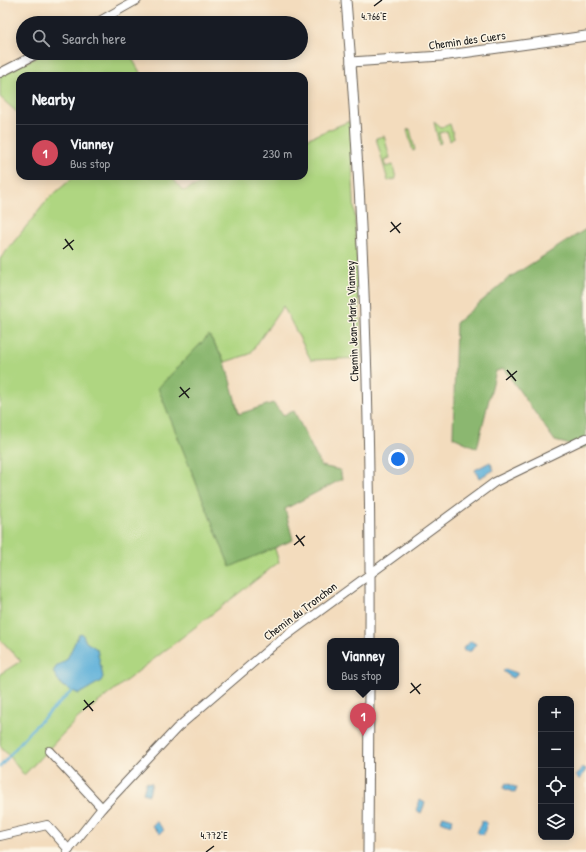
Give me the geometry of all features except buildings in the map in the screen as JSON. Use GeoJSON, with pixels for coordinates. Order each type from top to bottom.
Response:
{"type":"FeatureCollection","features":[{"type":"Feature","properties":{"kind":"street"},"geometry":{"type":"LineString","coordinates":[[108,16],[137,0]]}},
{"type":"Feature","properties":{"kind":"street","name":"Chemin Jean-Marie Vianney"},"geometry":{"type":"LineString","coordinates":[[346,0],[365,306],[370,638]]}},
{"type":"Feature","properties":{"kind":"street","name":"Chemin des Cuers"},"geometry":{"type":"LineString","coordinates":[[351,62],[441,56],[586,36]]}},
{"type":"Feature","properties":{"kind":"street"},"geometry":{"type":"LineString","coordinates":[[0,72],[25,60]]}},
{"type":"Feature","properties":{"kind":"street","name":"Chemin du Tronchon"},"geometry":{"type":"LineString","coordinates":[[68,851],[102,808],[177,728],[276,644],[370,572],[495,482],[586,438]]}},
{"type":"Feature","properties":{"kind":"street"},"geometry":{"type":"LineString","coordinates":[[368,852],[369,690]]}},
{"type":"Feature","properties":{"kind":"street"},"geometry":{"type":"LineString","coordinates":[[49,751],[102,808]]}},
{"type":"Feature","properties":{"kind":"street"},"geometry":{"type":"LineString","coordinates":[[0,836],[46,825],[68,851]]}},
{"type":"Feature","properties":{"kind":"green space"},"geometry":{"type":"Polygon","coordinates":[[[31,60],[133,60],[140,72],[16,72],[16,111],[0,97],[0,75],[31,60]]]}},
{"type":"Feature","properties":{"kind":"green space"},"geometry":{"type":"Polygon","coordinates":[[[350,121],[362,358],[311,360],[283,306],[250,354],[225,362],[209,335],[279,562],[78,718],[24,775],[0,745],[0,674],[21,661],[0,639],[0,259],[49,198],[70,180],[174,180],[183,191],[209,180],[308,180],[308,138],[350,121]]]}},
{"type":"Feature","properties":{"kind":"green space"},"geometry":{"type":"Polygon","coordinates":[[[434,122],[441,128],[450,124],[454,138],[450,141],[447,131],[439,133],[441,143],[439,144],[434,122]]]}},
{"type":"Feature","properties":{"kind":"green space"},"geometry":{"type":"Polygon","coordinates":[[[410,129],[415,150],[413,151],[407,130],[410,129]]]}},
{"type":"Feature","properties":{"kind":"green space"},"geometry":{"type":"Polygon","coordinates":[[[384,136],[390,158],[384,160],[386,167],[393,165],[396,179],[388,181],[376,138],[384,136]]]}},
{"type":"Feature","properties":{"kind":"green space"},"geometry":{"type":"Polygon","coordinates":[[[586,229],[586,447],[582,448],[555,441],[504,369],[496,371],[477,448],[453,437],[456,323],[509,278],[586,229]]]}},
{"type":"Feature","properties":{"kind":"green space"},"geometry":{"type":"Polygon","coordinates":[[[209,335],[225,362],[239,414],[273,403],[283,415],[294,411],[321,466],[340,470],[342,479],[285,509],[293,540],[230,567],[158,388],[209,335]]]}},
{"type":"Feature","properties":{"kind":"water"},"geometry":{"type":"Polygon","coordinates":[[[490,462],[494,470],[479,478],[475,470],[490,462]]]}},
{"type":"Feature","properties":{"kind":"water"},"geometry":{"type":"Polygon","coordinates":[[[82,633],[86,642],[97,649],[103,677],[101,681],[79,694],[62,686],[53,672],[56,667],[67,659],[79,634],[82,633]]]}},
{"type":"Feature","properties":{"kind":"water"},"geometry":{"type":"Polygon","coordinates":[[[471,641],[476,644],[471,651],[464,651],[463,648],[471,641]]]}},
{"type":"Feature","properties":{"kind":"water"},"geometry":{"type":"Polygon","coordinates":[[[505,669],[517,673],[517,675],[512,678],[503,671],[505,669]]]}},
{"type":"Feature","properties":{"kind":"water"},"geometry":{"type":"Polygon","coordinates":[[[582,767],[586,769],[580,780],[576,776],[582,767]]]}},
{"type":"Feature","properties":{"kind":"water"},"geometry":{"type":"Polygon","coordinates":[[[146,782],[152,783],[149,795],[143,793],[146,782]]]}},
{"type":"Feature","properties":{"kind":"water"},"geometry":{"type":"Polygon","coordinates":[[[506,783],[517,788],[515,793],[503,788],[506,783]]]}},
{"type":"Feature","properties":{"kind":"water"},"geometry":{"type":"Polygon","coordinates":[[[420,800],[425,803],[421,813],[416,810],[420,800]]]}},
{"type":"Feature","properties":{"kind":"water"},"geometry":{"type":"Polygon","coordinates":[[[443,816],[453,819],[451,825],[441,821],[443,816]]]}},
{"type":"Feature","properties":{"kind":"water"},"geometry":{"type":"Polygon","coordinates":[[[156,821],[164,830],[160,834],[152,826],[156,821]]]}},
{"type":"Feature","properties":{"kind":"water"},"geometry":{"type":"Polygon","coordinates":[[[482,821],[487,824],[483,835],[477,833],[482,821]]]}},
{"type":"Feature","properties":{"kind":"waterway"},"geometry":{"type":"LineString","coordinates":[[0,767],[30,731],[72,691]]}},
{"type":"Feature","properties":{"kind":"place","name":"Vianney"},"geometry":{"type":"Point","coordinates":[363,736]}}]}
